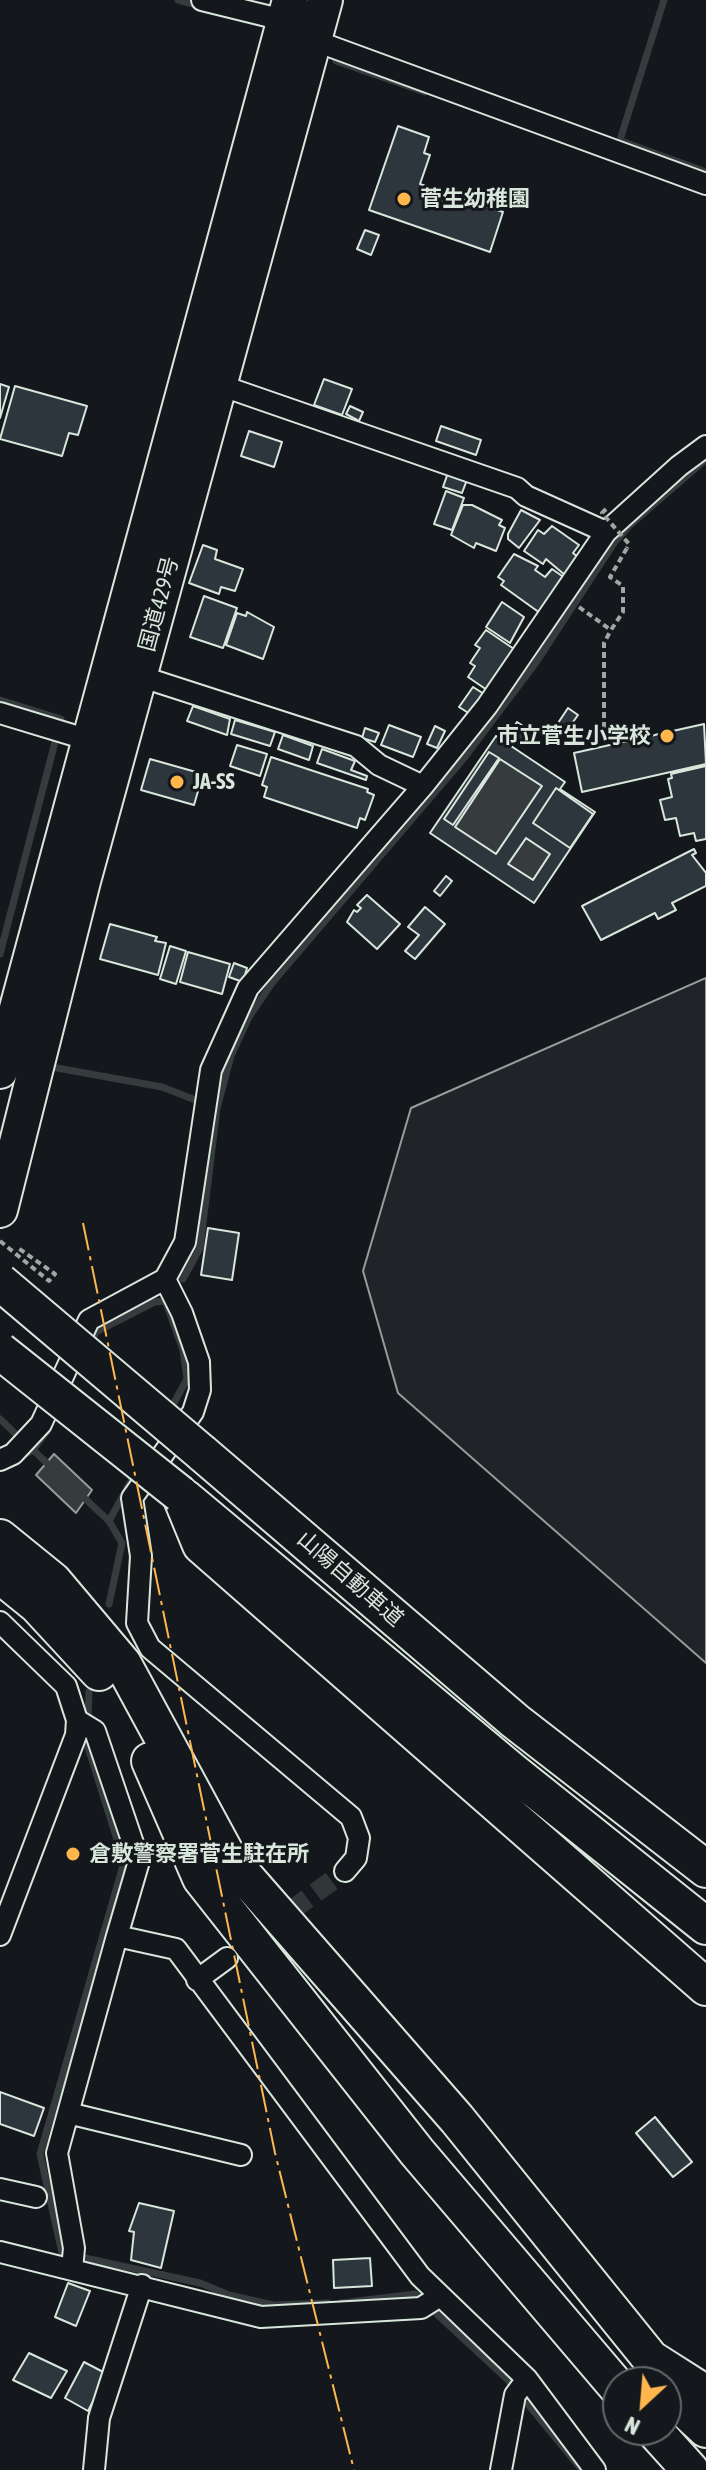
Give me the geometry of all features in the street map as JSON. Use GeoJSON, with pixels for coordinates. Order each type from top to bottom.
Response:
{"type":"FeatureCollection","features":[{"type":"Feature","properties":{"kind":"highway","name":"国道429号"},"geometry":{"type":"LineString","coordinates":[[202,379],[325,0]]}},
{"type":"Feature","properties":{"kind":"highway","name":"国道429号"},"geometry":{"type":"LineString","coordinates":[[0,1210],[124,671],[202,379],[286,12]]}},
{"type":"Feature","properties":{"kind":"highway","name":"国道429号"},"geometry":{"type":"LineString","coordinates":[[0,1071],[69,734],[124,671]]}},
{"type":"Feature","properties":{"kind":"highway","name":"山陽自動車道"},"geometry":{"type":"LineString","coordinates":[[0,1282],[515,1721],[706,1869]]}},
{"type":"Feature","properties":{"kind":"highway","name":"山陽自動車道"},"geometry":{"type":"LineString","coordinates":[[0,1351],[180,1494],[512,1771],[706,1926]]}},
{"type":"Feature","properties":{"kind":"highway"},"geometry":{"type":"LineString","coordinates":[[180,1494],[201,1545],[706,1987]]}},
{"type":"Feature","properties":{"kind":"highway"},"geometry":{"type":"LineString","coordinates":[[0,1538],[53,1581],[123,1664],[227,1856],[457,2119],[653,2366]]}},
{"type":"Feature","properties":{"kind":"highway"},"geometry":{"type":"LineString","coordinates":[[0,1575],[72,1640],[109,1684],[134,1724],[201,1878],[417,2152],[602,2369]]}},
{"type":"Feature","properties":{"kind":"highway"},"geometry":{"type":"LineString","coordinates":[[515,1721],[706,1846]]}},
{"type":"Feature","properties":{"kind":"highway"},"geometry":{"type":"LineString","coordinates":[[682,2384],[706,2394]]}},
{"type":"Feature","properties":{"kind":"highway"},"geometry":{"type":"LineString","coordinates":[[682,2407],[706,2429]]}},
{"type":"Feature","properties":{"kind":"highway"},"geometry":{"type":"LineString","coordinates":[[668,2446],[690,2470]]}},
{"type":"Feature","properties":{"kind":"street"},"geometry":{"type":"LineString","coordinates":[[202,0],[267,16],[286,12],[313,40],[706,184]]}},
{"type":"Feature","properties":{"kind":"street"},"geometry":{"type":"LineString","coordinates":[[202,379],[517,488],[526,496],[606,532]]}},
{"type":"Feature","properties":{"kind":"street"},"geometry":{"type":"LineString","coordinates":[[0,1460],[25,1443],[41,1424],[89,1320],[165,1279],[185,1242],[211,1070],[248,988],[423,786],[487,706],[606,532],[679,466],[706,446]]}},
{"type":"Feature","properties":{"kind":"street"},"geometry":{"type":"LineString","coordinates":[[124,671],[356,746],[379,765],[423,786]]}},
{"type":"Feature","properties":{"kind":"street"},"geometry":{"type":"LineString","coordinates":[[0,713],[69,734]]}},
{"type":"Feature","properties":{"kind":"street"},"geometry":{"type":"LineString","coordinates":[[165,1279],[182,1313],[199,1362],[200,1390],[193,1412],[132,1498],[141,1556],[137,1623],[150,1648],[351,1817],[359,1838],[356,1858],[345,1871]]}},
{"type":"Feature","properties":{"kind":"street"},"geometry":{"type":"LineString","coordinates":[[0,1622],[66,1686],[112,1776],[139,1861],[56,2165],[73,2259]]}},
{"type":"Feature","properties":{"kind":"street"},"geometry":{"type":"LineString","coordinates":[[0,1935],[5,1905],[83,1723]]}},
{"type":"Feature","properties":{"kind":"street"},"geometry":{"type":"LineString","coordinates":[[117,1936],[176,1949],[402,2252],[431,2302],[521,2386],[595,2470]]}},
{"type":"Feature","properties":{"kind":"street"},"geometry":{"type":"LineString","coordinates":[[197,1980],[227,1958]]}},
{"type":"Feature","properties":{"kind":"street"},"geometry":{"type":"LineString","coordinates":[[68,2113],[241,2155]]}},
{"type":"Feature","properties":{"kind":"street"},"geometry":{"type":"LineString","coordinates":[[0,2189],[36,2197]]}},
{"type":"Feature","properties":{"kind":"street"},"geometry":{"type":"LineString","coordinates":[[0,2252],[73,2259],[142,2285],[261,2317],[431,2302]]}},
{"type":"Feature","properties":{"kind":"street"},"geometry":{"type":"LineString","coordinates":[[94,2470],[99,2418],[142,2285]]}},
{"type":"Feature","properties":{"kind":"street"},"geometry":{"type":"LineString","coordinates":[[501,2470],[521,2386]]}},
{"type":"Feature","properties":{"kind":"path"},"geometry":{"type":"LineString","coordinates":[[604,738],[604,643],[623,612],[623,586],[610,577],[629,544],[602,513],[606,509]]}},
{"type":"Feature","properties":{"kind":"path"},"geometry":{"type":"LineString","coordinates":[[578,607],[611,630]]}},
{"type":"Feature","properties":{"kind":"path"},"geometry":{"type":"LineString","coordinates":[[0,1241],[49,1281],[55,1274],[18,1248]]}},
{"type":"Feature","properties":{"kind":"shaded area"},"geometry":{"type":"Polygon","coordinates":[[[500,759],[542,786],[496,854],[455,827],[500,759]]]}},
{"type":"Feature","properties":{"kind":"shaded area"},"geometry":{"type":"Polygon","coordinates":[[[526,838],[550,854],[533,880],[508,864],[526,838]]]}},
{"type":"Feature","properties":{"kind":"shaded area"},"geometry":{"type":"Polygon","coordinates":[[[706,978],[706,1663],[398,1393],[363,1271],[411,1108],[706,978]]]}},
{"type":"Feature","properties":{"kind":"shaded area"},"geometry":{"type":"Polygon","coordinates":[[[54,1454],[92,1490],[76,1513],[36,1475],[54,1454]]]}},
{"type":"Feature","properties":{"kind":"building"},"geometry":{"type":"Polygon","coordinates":[[[398,126],[429,137],[424,153],[430,155],[420,184],[503,212],[490,252],[369,210],[398,126]]]}},
{"type":"Feature","properties":{"kind":"building"},"geometry":{"type":"Polygon","coordinates":[[[365,230],[379,235],[371,255],[357,249],[365,230]]]}},
{"type":"Feature","properties":{"kind":"building"},"geometry":{"type":"Polygon","coordinates":[[[324,379],[352,389],[342,415],[314,405],[324,379]]]}},
{"type":"Feature","properties":{"kind":"building"},"geometry":{"type":"Polygon","coordinates":[[[0,384],[9,387],[0,418],[0,384]]]}},
{"type":"Feature","properties":{"kind":"building"},"geometry":{"type":"Polygon","coordinates":[[[15,386],[87,406],[78,435],[69,433],[62,456],[0,439],[15,386]]]}},
{"type":"Feature","properties":{"kind":"building"},"geometry":{"type":"Polygon","coordinates":[[[350,406],[363,412],[359,421],[346,414],[350,406]]]}},
{"type":"Feature","properties":{"kind":"building"},"geometry":{"type":"Polygon","coordinates":[[[441,426],[481,440],[476,455],[436,441],[441,426]]]}},
{"type":"Feature","properties":{"kind":"building"},"geometry":{"type":"Polygon","coordinates":[[[249,431],[282,442],[274,467],[241,456],[249,431]]]}},
{"type":"Feature","properties":{"kind":"building"},"geometry":{"type":"Polygon","coordinates":[[[449,470],[468,477],[462,493],[443,487],[449,470]]]}},
{"type":"Feature","properties":{"kind":"building"},"geometry":{"type":"Polygon","coordinates":[[[446,491],[464,498],[452,530],[434,524],[446,491]]]}},
{"type":"Feature","properties":{"kind":"building"},"geometry":{"type":"Polygon","coordinates":[[[463,505],[472,505],[502,520],[499,525],[505,528],[496,551],[476,543],[474,548],[451,535],[463,505]]]}},
{"type":"Feature","properties":{"kind":"building"},"geometry":{"type":"Polygon","coordinates":[[[521,510],[540,520],[519,548],[508,539],[508,534],[521,510]]]}},
{"type":"Feature","properties":{"kind":"building"},"geometry":{"type":"Polygon","coordinates":[[[552,526],[579,545],[573,553],[579,558],[566,576],[546,559],[543,564],[524,551],[538,530],[544,534],[552,526]]]}},
{"type":"Feature","properties":{"kind":"building"},"geometry":{"type":"Polygon","coordinates":[[[203,545],[217,550],[215,559],[243,569],[235,591],[221,587],[219,594],[189,583],[203,545]]]}},
{"type":"Feature","properties":{"kind":"building"},"geometry":{"type":"Polygon","coordinates":[[[514,554],[538,566],[535,570],[545,577],[552,569],[565,578],[540,613],[501,585],[504,581],[498,577],[514,554]]]}},
{"type":"Feature","properties":{"kind":"building"},"geometry":{"type":"Polygon","coordinates":[[[204,596],[237,608],[223,648],[190,637],[204,596]]]}},
{"type":"Feature","properties":{"kind":"building"},"geometry":{"type":"Polygon","coordinates":[[[502,602],[524,617],[510,643],[486,627],[502,602]]]}},
{"type":"Feature","properties":{"kind":"building"},"geometry":{"type":"Polygon","coordinates":[[[247,612],[274,627],[263,659],[226,645],[237,613],[246,616],[247,612]]]}},
{"type":"Feature","properties":{"kind":"building"},"geometry":{"type":"Polygon","coordinates":[[[486,630],[514,649],[487,690],[468,677],[475,666],[470,663],[480,648],[475,645],[486,630]]]}},
{"type":"Feature","properties":{"kind":"building"},"geometry":{"type":"Polygon","coordinates":[[[473,687],[484,694],[470,714],[459,707],[473,687]]]}},
{"type":"Feature","properties":{"kind":"building"},"geometry":{"type":"Polygon","coordinates":[[[193,706],[230,719],[227,735],[187,721],[193,706]]]}},
{"type":"Feature","properties":{"kind":"building"},"geometry":{"type":"Polygon","coordinates":[[[568,708],[578,715],[568,729],[558,723],[568,708]]]}},
{"type":"Feature","properties":{"kind":"building"},"geometry":{"type":"Polygon","coordinates":[[[235,720],[275,732],[270,746],[231,734],[235,720]]]}},
{"type":"Feature","properties":{"kind":"building"},"geometry":{"type":"Polygon","coordinates":[[[517,722],[534,733],[527,745],[509,734],[517,722]]]}},
{"type":"Feature","properties":{"kind":"building"},"geometry":{"type":"Polygon","coordinates":[[[704,724],[706,764],[582,792],[574,753],[704,724]]]}},
{"type":"Feature","properties":{"kind":"building"},"geometry":{"type":"Polygon","coordinates":[[[389,725],[421,737],[413,757],[381,745],[389,725]]]}},
{"type":"Feature","properties":{"kind":"building"},"geometry":{"type":"Polygon","coordinates":[[[558,725],[565,730],[554,746],[547,741],[558,725]]]}},
{"type":"Feature","properties":{"kind":"building"},"geometry":{"type":"Polygon","coordinates":[[[435,726],[445,731],[437,748],[427,744],[435,726]]]}},
{"type":"Feature","properties":{"kind":"building"},"geometry":{"type":"Polygon","coordinates":[[[365,728],[379,733],[375,742],[362,738],[365,728]]]}},
{"type":"Feature","properties":{"kind":"building"},"geometry":{"type":"Polygon","coordinates":[[[283,735],[313,746],[309,760],[278,749],[283,735]]]}},
{"type":"Feature","properties":{"kind":"building"},"geometry":{"type":"Polygon","coordinates":[[[496,736],[565,782],[560,789],[595,812],[534,903],[430,833],[496,736]],[[489,752],[444,819],[453,825],[499,758],[489,752]],[[500,759],[455,827],[496,854],[542,786],[500,759]],[[556,788],[533,823],[570,848],[593,814],[556,788]],[[526,838],[508,864],[533,880],[550,854],[526,838]]]}},
{"type":"Feature","properties":{"kind":"building"},"geometry":{"type":"Polygon","coordinates":[[[237,745],[267,754],[260,776],[230,766],[237,745]]]}},
{"type":"Feature","properties":{"kind":"building"},"geometry":{"type":"Polygon","coordinates":[[[322,749],[355,761],[351,770],[367,776],[366,780],[317,763],[322,749]]]}},
{"type":"Feature","properties":{"kind":"building"},"geometry":{"type":"Polygon","coordinates":[[[489,752],[499,758],[453,825],[444,819],[489,752]]]}},
{"type":"Feature","properties":{"kind":"building"},"geometry":{"type":"Polygon","coordinates":[[[271,757],[368,789],[367,792],[374,795],[365,820],[360,818],[357,828],[264,797],[267,787],[262,785],[271,757]]]}},
{"type":"Feature","properties":{"kind":"building"},"geometry":{"type":"Polygon","coordinates":[[[150,759],[203,774],[194,805],[141,790],[150,759]]]}},
{"type":"Feature","properties":{"kind":"building"},"geometry":{"type":"Polygon","coordinates":[[[706,766],[706,839],[696,841],[694,833],[680,836],[676,818],[665,820],[660,800],[672,797],[668,779],[672,778],[671,774],[706,766]]]}},
{"type":"Feature","properties":{"kind":"building"},"geometry":{"type":"Polygon","coordinates":[[[556,788],[593,814],[570,848],[533,823],[556,788]]]}},
{"type":"Feature","properties":{"kind":"building"},"geometry":{"type":"Polygon","coordinates":[[[694,849],[696,853],[692,855],[706,873],[706,886],[672,903],[676,910],[658,919],[655,913],[601,940],[582,906],[694,849]]]}},
{"type":"Feature","properties":{"kind":"building"},"geometry":{"type":"Polygon","coordinates":[[[446,876],[452,881],[440,896],[434,891],[446,876]]]}},
{"type":"Feature","properties":{"kind":"building"},"geometry":{"type":"Polygon","coordinates":[[[367,895],[400,924],[377,949],[347,922],[354,910],[357,912],[361,908],[357,905],[367,895]]]}},
{"type":"Feature","properties":{"kind":"building"},"geometry":{"type":"Polygon","coordinates":[[[425,907],[445,924],[415,959],[405,951],[419,935],[408,927],[425,907]]]}},
{"type":"Feature","properties":{"kind":"building"},"geometry":{"type":"Polygon","coordinates":[[[110,924],[157,937],[155,941],[166,943],[158,975],[100,959],[110,924]]]}},
{"type":"Feature","properties":{"kind":"building"},"geometry":{"type":"Polygon","coordinates":[[[170,946],[186,951],[176,984],[160,979],[170,946]]]}},
{"type":"Feature","properties":{"kind":"building"},"geometry":{"type":"Polygon","coordinates":[[[188,952],[230,964],[222,994],[180,982],[188,952]]]}},
{"type":"Feature","properties":{"kind":"building"},"geometry":{"type":"Polygon","coordinates":[[[234,963],[247,968],[243,982],[229,977],[234,963]]]}},
{"type":"Feature","properties":{"kind":"building"},"geometry":{"type":"Polygon","coordinates":[[[208,1228],[239,1233],[232,1280],[201,1275],[208,1228]]]}},
{"type":"Feature","properties":{"kind":"building"},"geometry":{"type":"Polygon","coordinates":[[[0,2092],[44,2108],[34,2136],[0,2124],[0,2092]]]}},
{"type":"Feature","properties":{"kind":"building"},"geometry":{"type":"Polygon","coordinates":[[[655,2117],[692,2162],[673,2177],[636,2133],[655,2117]]]}},
{"type":"Feature","properties":{"kind":"building"},"geometry":{"type":"Polygon","coordinates":[[[139,2203],[174,2211],[161,2268],[131,2260],[134,2232],[129,2231],[139,2203]]]}},
{"type":"Feature","properties":{"kind":"building"},"geometry":{"type":"Polygon","coordinates":[[[370,2258],[372,2286],[334,2288],[333,2260],[370,2258]]]}},
{"type":"Feature","properties":{"kind":"building"},"geometry":{"type":"Polygon","coordinates":[[[68,2283],[90,2291],[76,2326],[55,2317],[68,2283]]]}},
{"type":"Feature","properties":{"kind":"building"},"geometry":{"type":"Polygon","coordinates":[[[29,2353],[67,2371],[51,2398],[13,2380],[29,2353]]]}},
{"type":"Feature","properties":{"kind":"building"},"geometry":{"type":"Polygon","coordinates":[[[84,2362],[107,2374],[88,2411],[65,2398],[84,2362]]]}},
{"type":"Feature","properties":{"kind":"waterway"},"geometry":{"type":"LineString","coordinates":[[178,0],[200,6]]}},
{"type":"Feature","properties":{"kind":"waterway"},"geometry":{"type":"LineString","coordinates":[[619,143],[664,0]]}},
{"type":"Feature","properties":{"kind":"waterway"},"geometry":{"type":"LineString","coordinates":[[336,61],[425,92]]}},
{"type":"Feature","properties":{"kind":"waterway"},"geometry":{"type":"LineString","coordinates":[[621,141],[706,172]]}},
{"type":"Feature","properties":{"kind":"waterway"},"geometry":{"type":"LineString","coordinates":[[183,1279],[200,1248],[217,1108],[231,1056],[249,1017],[272,983],[465,757],[535,664],[614,543],[630,525],[706,459]]}},
{"type":"Feature","properties":{"kind":"waterway"},"geometry":{"type":"LineString","coordinates":[[0,700],[61,719],[0,954]]}},
{"type":"Feature","properties":{"kind":"waterway"},"geometry":{"type":"LineString","coordinates":[[57,1068],[162,1087],[198,1101]]}},
{"type":"Feature","properties":{"kind":"waterway"},"geometry":{"type":"LineString","coordinates":[[165,1300],[183,1350],[187,1379],[170,1410]]}},
{"type":"Feature","properties":{"kind":"waterway"},"geometry":{"type":"LineString","coordinates":[[90,1344],[96,1332],[155,1302],[164,1301]]}},
{"type":"Feature","properties":{"kind":"waterway"},"geometry":{"type":"LineString","coordinates":[[0,1419],[23,1441]]}},
{"type":"Feature","properties":{"kind":"waterway"},"geometry":{"type":"LineString","coordinates":[[20,1457],[33,1450],[48,1430]]}},
{"type":"Feature","properties":{"kind":"waterway"},"geometry":{"type":"LineString","coordinates":[[32,1449],[52,1468]]}},
{"type":"Feature","properties":{"kind":"waterway"},"geometry":{"type":"LineString","coordinates":[[109,1604],[122,1543],[109,1521],[135,1474]]}},
{"type":"Feature","properties":{"kind":"waterway"},"geometry":{"type":"LineString","coordinates":[[79,1493],[109,1521]]}},
{"type":"Feature","properties":{"kind":"waterway"},"geometry":{"type":"LineString","coordinates":[[89,1692],[87,1744],[124,1862],[40,2154],[62,2253],[200,2283],[229,2295],[273,2305],[328,2303]]}},
{"type":"Feature","properties":{"kind":"waterway"},"geometry":{"type":"LineString","coordinates":[[341,2303],[415,2294],[508,2380],[582,2470]]}},
{"type":"Feature","properties":{"kind":"tunnel"},"geometry":{"type":"LineString","coordinates":[[243,1946],[345,1871]]}},
{"type":"Feature","properties":{"kind":"power"},"geometry":{"type":"LineString","coordinates":[[83,1223],[275,2153],[354,2470]]}},
{"type":"Feature","properties":{"kind":"place","name":"菅生幼稚園"},"geometry":{"type":"Point","coordinates":[404,199]}},
{"type":"Feature","properties":{"kind":"place","name":"市立菅生小学校"},"geometry":{"type":"Point","coordinates":[667,736]}},
{"type":"Feature","properties":{"kind":"place","name":"JA-SS"},"geometry":{"type":"Point","coordinates":[177,782]}},
{"type":"Feature","properties":{"kind":"place","name":"倉敷警察署菅生駐在所"},"geometry":{"type":"Point","coordinates":[73,1854]}}]}
